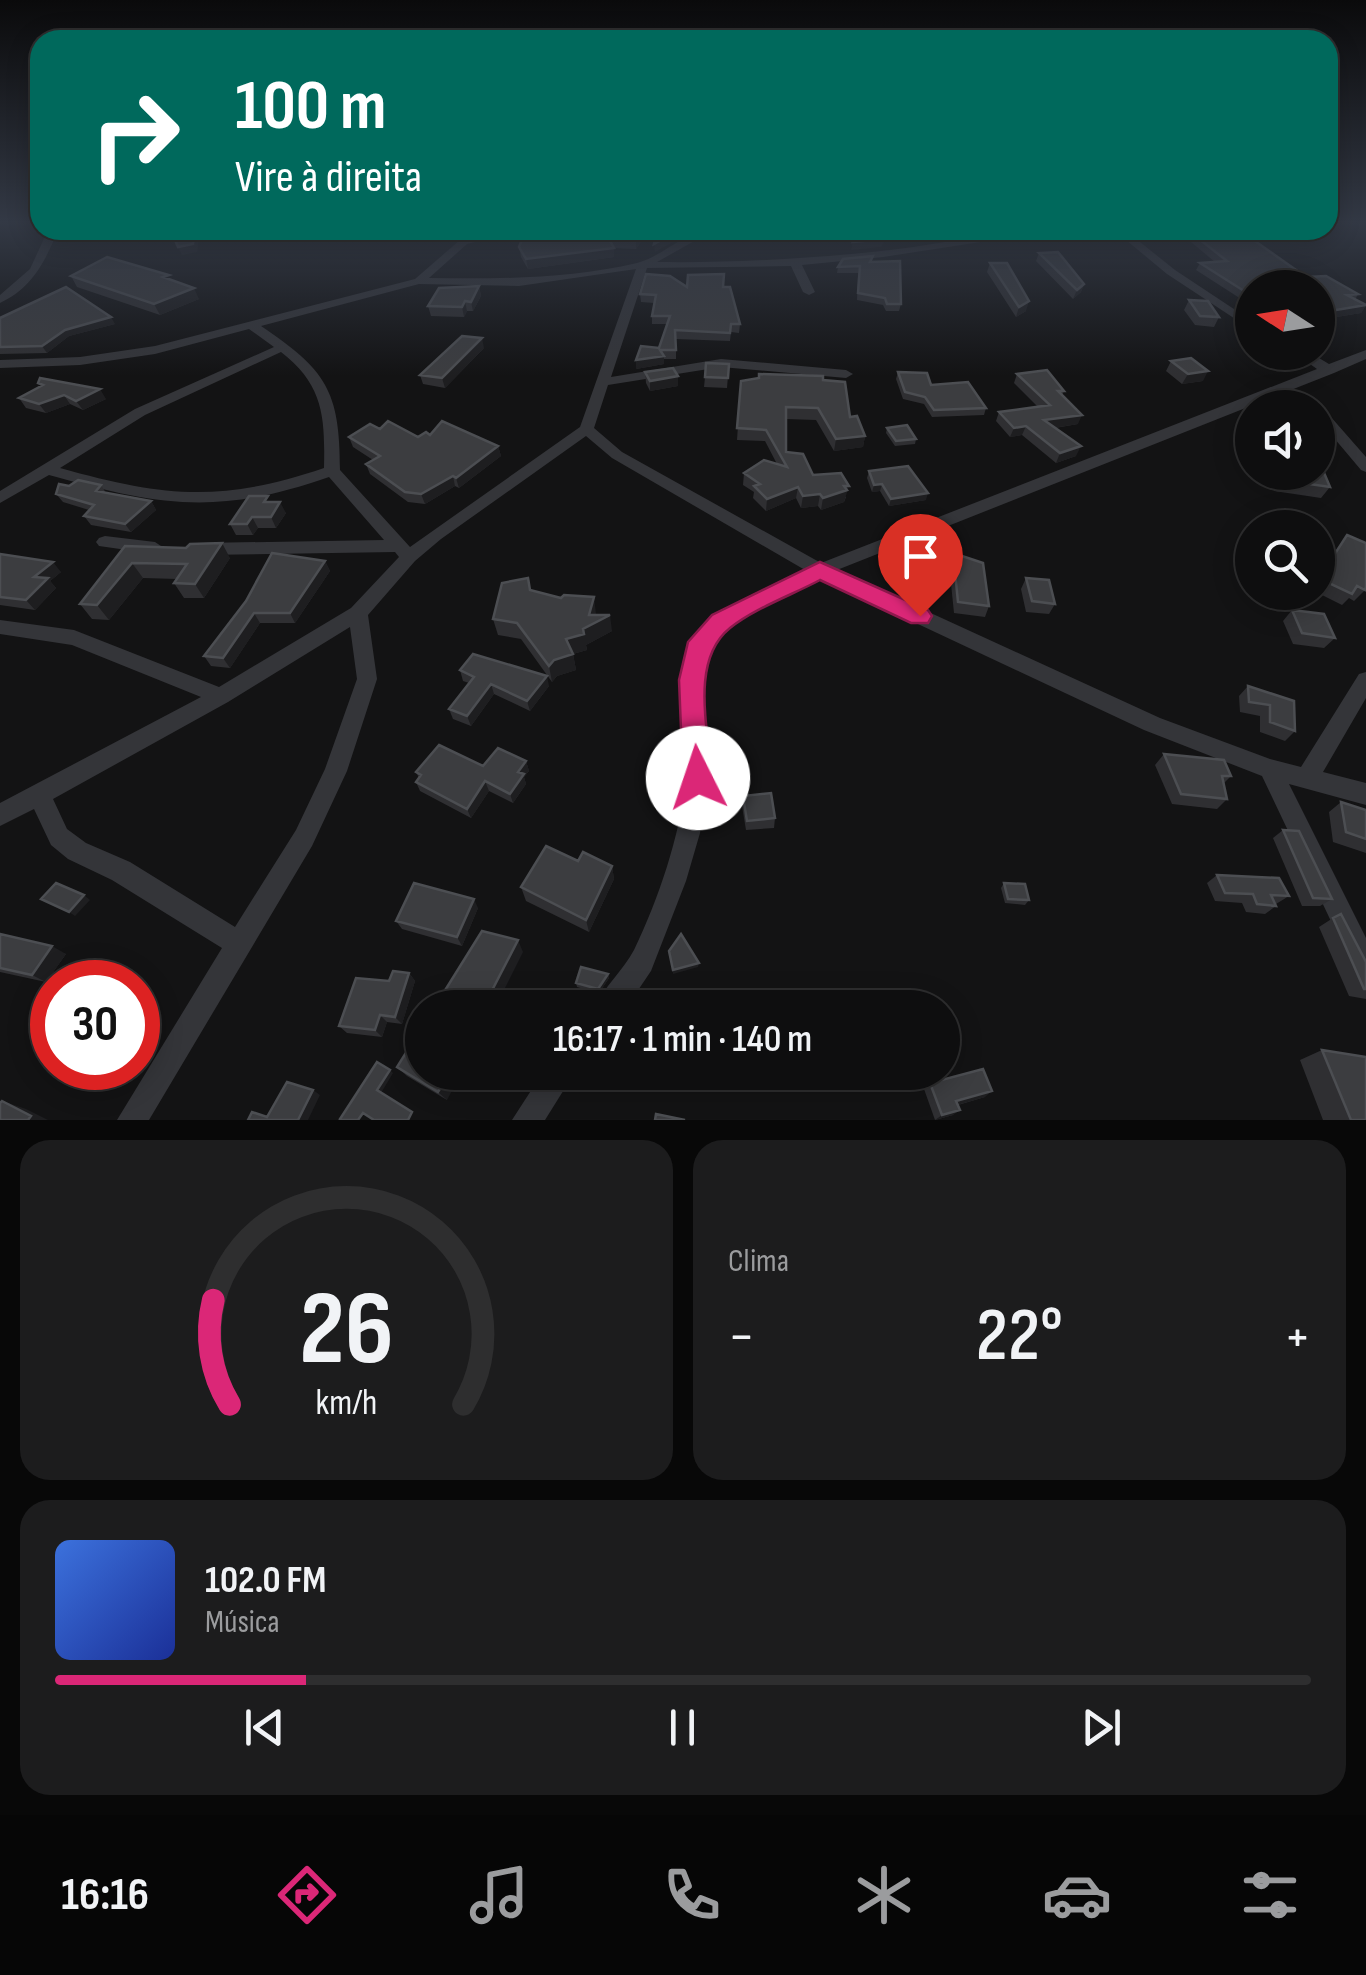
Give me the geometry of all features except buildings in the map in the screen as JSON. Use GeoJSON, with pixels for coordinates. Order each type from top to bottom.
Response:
{"type":"FeatureCollection","features":[{"type":"Feature","properties":{"kind":"street"},"geometry":{"type":"LineString","coordinates":[[0,300],[34,272]]}},
{"type":"Feature","properties":{"kind":"street"},"geometry":{"type":"LineString","coordinates":[[419,281],[429,272]]}},
{"type":"Feature","properties":{"kind":"street"},"geometry":{"type":"LineString","coordinates":[[0,364],[54,364],[133,354],[419,281],[519,283],[597,272]]}},
{"type":"Feature","properties":{"kind":"street"},"geometry":{"type":"LineString","coordinates":[[0,815],[222,696],[358,613],[402,551],[586,429],[641,272]]}},
{"type":"Feature","properties":{"kind":"street"},"geometry":{"type":"LineString","coordinates":[[800,272],[809,292]]}},
{"type":"Feature","properties":{"kind":"street"},"geometry":{"type":"LineString","coordinates":[[1171,272],[1235,315]]}},
{"type":"Feature","properties":{"kind":"street"},"geometry":{"type":"LineString","coordinates":[[251,325],[283,346],[323,384],[330,411],[332,472],[402,551]]}},
{"type":"Feature","properties":{"kind":"street"},"geometry":{"type":"LineString","coordinates":[[0,498],[140,412],[283,346]]}},
{"type":"Feature","properties":{"kind":"street"},"geometry":{"type":"LineString","coordinates":[[622,990],[642,962],[688,833],[698,778],[692,680],[697,649],[720,621],[820,570],[1366,354]]}},
{"type":"Feature","properties":{"kind":"street"},"geometry":{"type":"LineString","coordinates":[[603,382],[722,363],[846,374]]}},
{"type":"Feature","properties":{"kind":"street"},"geometry":{"type":"LineString","coordinates":[[1316,370],[1320,374]]}},
{"type":"Feature","properties":{"kind":"street"},"geometry":{"type":"LineString","coordinates":[[1318,390],[1320,374]]}},
{"type":"Feature","properties":{"kind":"street"},"geometry":{"type":"LineString","coordinates":[[586,429],[617,454],[820,570],[1152,724],[1270,768],[1366,794]]}},
{"type":"Feature","properties":{"kind":"street"},"geometry":{"type":"LineString","coordinates":[[1335,431],[1366,467]]}},
{"type":"Feature","properties":{"kind":"street"},"geometry":{"type":"LineString","coordinates":[[45,469],[102,486],[194,502],[244,498],[332,472]]}},
{"type":"Feature","properties":{"kind":"street"},"geometry":{"type":"LineString","coordinates":[[105,542],[180,550],[402,551]]}},
{"type":"Feature","properties":{"kind":"street"},"geometry":{"type":"LineString","coordinates":[[132,1120],[304,838],[336,771],[367,679],[358,613]]}},
{"type":"Feature","properties":{"kind":"street"},"geometry":{"type":"LineString","coordinates":[[0,627],[74,638],[222,696]]}},
{"type":"Feature","properties":{"kind":"street"},"geometry":{"type":"LineString","coordinates":[[1307,778],[1366,680]]}},
{"type":"Feature","properties":{"kind":"street"},"geometry":{"type":"LineString","coordinates":[[1270,768],[1366,966]]}},
{"type":"Feature","properties":{"kind":"street"},"geometry":{"type":"LineString","coordinates":[[39,795],[58,837],[76,852],[121,871],[239,944]]}},
{"type":"Feature","properties":{"kind":"street"},"geometry":{"type":"LineString","coordinates":[[527,1120],[549,1090]]}},
{"type":"Feature","properties":{"kind":"route"},"geometry":{"type":"LineString","coordinates":[[698,778],[692,680],[697,649],[720,621],[820,570],[920,616]]}}]}
